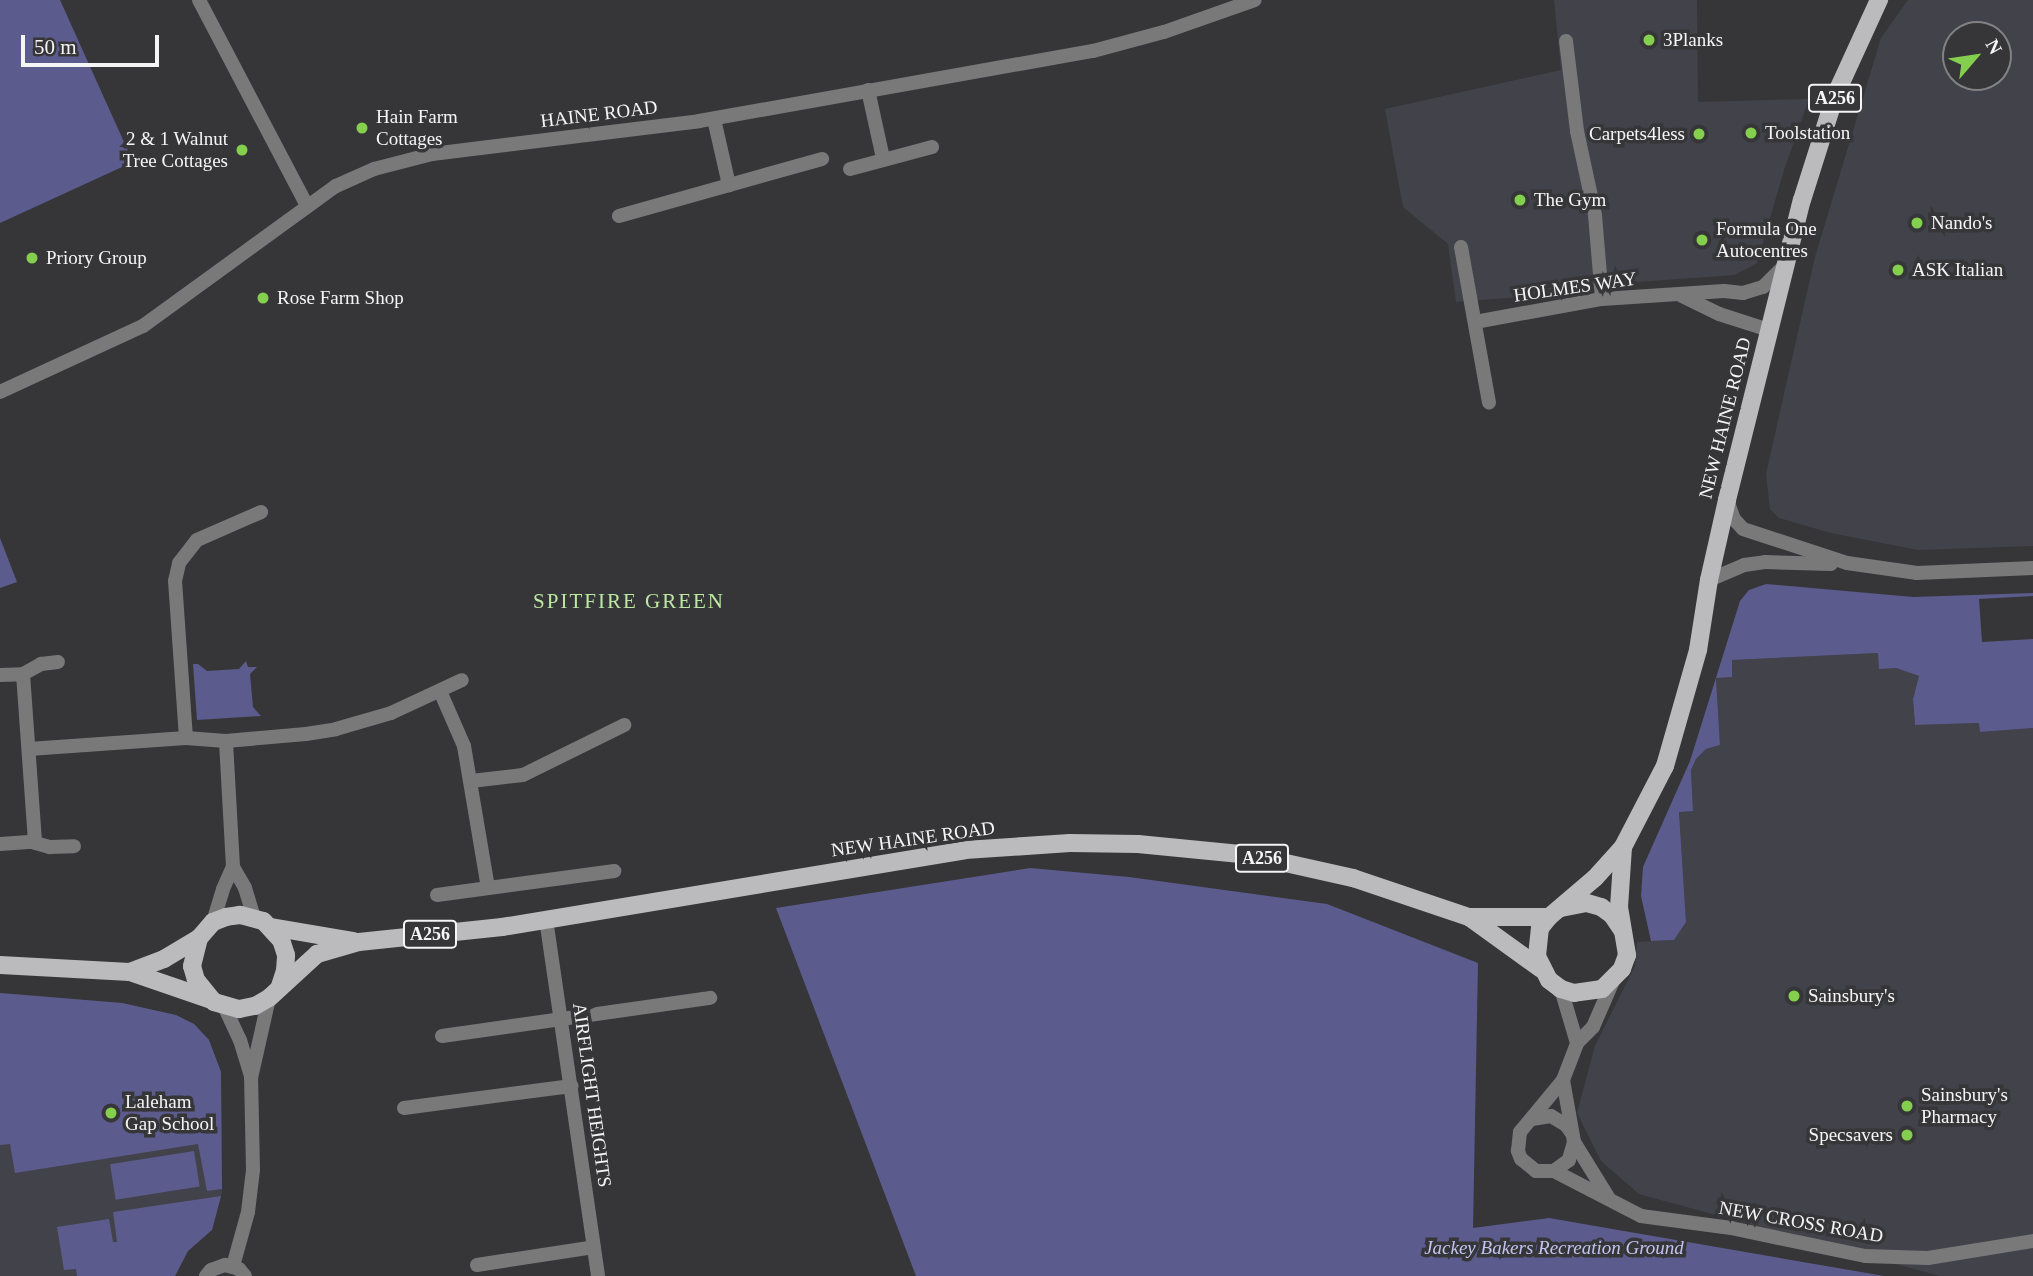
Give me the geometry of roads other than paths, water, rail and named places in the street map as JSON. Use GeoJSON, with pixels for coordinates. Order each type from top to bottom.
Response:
{"type":"FeatureCollection","features":[{"type":"Feature","properties":{"kind":"main road","name":"NEW HAINE ROAD"},"geometry":{"type":"LineString","coordinates":[[1541,969],[1536,942],[1554,913],[1595,878],[1623,847],[1665,766],[1698,650],[1709,580],[1727,500],[1802,200],[1835,96],[1879,0]]}},
{"type":"Feature","properties":{"kind":"main road","name":"NEW HAINE ROAD"},"geometry":{"type":"LineString","coordinates":[[0,965],[130,972],[239,1009],[255,1006],[317,954],[359,942],[546,919],[931,855],[1070,843],[1138,844],[1250,855],[1353,878],[1469,917],[1541,969],[1560,989]]}},
{"type":"Feature","properties":{"kind":"main road","name":"NEW HAINE ROAD"},"geometry":{"type":"LineString","coordinates":[[1613,981],[1624,962],[1626,940],[1619,907],[1623,847]]}},
{"type":"Feature","properties":{"kind":"main road","name":"NEW HAINE ROAD"},"geometry":{"type":"LineString","coordinates":[[1469,917],[1554,913],[1573,904],[1601,907],[1617,921],[1626,940]]}},
{"type":"Feature","properties":{"kind":"main road"},"geometry":{"type":"LineString","coordinates":[[214,922],[226,916],[254,917]]}},
{"type":"Feature","properties":{"kind":"main road","name":"NEW HAINE ROAD"},"geometry":{"type":"LineString","coordinates":[[254,917],[271,927],[359,942]]}},
{"type":"Feature","properties":{"kind":"main road","name":"NEW HAINE ROAD"},"geometry":{"type":"LineString","coordinates":[[130,972],[164,959],[199,938],[214,922]]}},
{"type":"Feature","properties":{"kind":"main road"},"geometry":{"type":"LineString","coordinates":[[271,927],[281,940],[286,955],[285,971],[274,992]]}},
{"type":"Feature","properties":{"kind":"main road"},"geometry":{"type":"LineString","coordinates":[[199,938],[192,966],[200,986],[219,1004]]}},
{"type":"Feature","properties":{"kind":"main road"},"geometry":{"type":"LineString","coordinates":[[1560,989],[1588,993],[1613,981]]}},
{"type":"Feature","properties":{"kind":"street"},"geometry":{"type":"LineString","coordinates":[[199,0],[307,206]]}},
{"type":"Feature","properties":{"kind":"street","name":"HAINE ROAD"},"geometry":{"type":"LineString","coordinates":[[0,392],[143,326],[336,186],[374,169],[408,159],[714,119],[1093,51],[1164,32],[1255,0]]}},
{"type":"Feature","properties":{"kind":"street"},"geometry":{"type":"LineString","coordinates":[[1566,41],[1577,131],[1595,215],[1602,299]]}},
{"type":"Feature","properties":{"kind":"street"},"geometry":{"type":"LineString","coordinates":[[868,90],[883,158]]}},
{"type":"Feature","properties":{"kind":"street"},"geometry":{"type":"LineString","coordinates":[[714,119],[729,185]]}},
{"type":"Feature","properties":{"kind":"street"},"geometry":{"type":"LineString","coordinates":[[850,169],[932,147]]}},
{"type":"Feature","properties":{"kind":"street"},"geometry":{"type":"LineString","coordinates":[[619,216],[822,159]]}},
{"type":"Feature","properties":{"kind":"street"},"geometry":{"type":"LineString","coordinates":[[1461,247],[1489,402]]}},
{"type":"Feature","properties":{"kind":"street","name":"HOLMES WAY"},"geometry":{"type":"LineString","coordinates":[[1475,322],[1602,299],[1744,293],[1763,287],[1785,265]]}},
{"type":"Feature","properties":{"kind":"street","name":"HOLMES WAY"},"geometry":{"type":"LineString","coordinates":[[1680,295],[1719,314],[1769,330]]}},
{"type":"Feature","properties":{"kind":"street"},"geometry":{"type":"LineString","coordinates":[[1727,500],[1734,519],[1743,529],[1847,564]]}},
{"type":"Feature","properties":{"kind":"street"},"geometry":{"type":"LineString","coordinates":[[186,738],[175,581],[179,563],[197,540],[261,512]]}},
{"type":"Feature","properties":{"kind":"street"},"geometry":{"type":"LineString","coordinates":[[1709,580],[1744,565],[1765,562],[1847,564],[1917,573],[2033,568]]}},
{"type":"Feature","properties":{"kind":"street"},"geometry":{"type":"LineString","coordinates":[[0,675],[23,674],[41,664],[58,662]]}},
{"type":"Feature","properties":{"kind":"street"},"geometry":{"type":"LineString","coordinates":[[23,674],[35,843]]}},
{"type":"Feature","properties":{"kind":"street"},"geometry":{"type":"LineString","coordinates":[[29,749],[186,738],[226,741],[336,729],[391,713],[462,680]]}},
{"type":"Feature","properties":{"kind":"street"},"geometry":{"type":"LineString","coordinates":[[440,691],[464,746],[488,888]]}},
{"type":"Feature","properties":{"kind":"street"},"geometry":{"type":"LineString","coordinates":[[471,780],[523,775],[624,725]]}},
{"type":"Feature","properties":{"kind":"street"},"geometry":{"type":"LineString","coordinates":[[226,741],[233,867],[245,888],[254,917]]}},
{"type":"Feature","properties":{"kind":"street"},"geometry":{"type":"LineString","coordinates":[[0,844],[74,846]]}},
{"type":"Feature","properties":{"kind":"street"},"geometry":{"type":"LineString","coordinates":[[214,922],[222,889],[233,867]]}},
{"type":"Feature","properties":{"kind":"street"},"geometry":{"type":"LineString","coordinates":[[437,895],[614,871]]}},
{"type":"Feature","properties":{"kind":"street","name":"AIRFLIGHT HEIGHTS"},"geometry":{"type":"LineString","coordinates":[[546,919],[598,1276]]}},
{"type":"Feature","properties":{"kind":"street","name":"NEW CROSS ROAD"},"geometry":{"type":"LineString","coordinates":[[1613,981],[1593,1027],[1577,1043],[1563,1080],[1520,1132],[1518,1151],[1521,1159],[1536,1171],[1554,1171],[1641,1216],[1731,1228],[1865,1256],[1928,1258],[2033,1241]]}},
{"type":"Feature","properties":{"kind":"street"},"geometry":{"type":"LineString","coordinates":[[1560,989],[1577,1043]]}},
{"type":"Feature","properties":{"kind":"street"},"geometry":{"type":"LineString","coordinates":[[251,1078],[274,992]]}},
{"type":"Feature","properties":{"kind":"street"},"geometry":{"type":"LineString","coordinates":[[442,1036],[710,998]]}},
{"type":"Feature","properties":{"kind":"street"},"geometry":{"type":"LineString","coordinates":[[219,1004],[240,1040],[251,1078],[253,1170],[248,1212],[233,1266]]}},
{"type":"Feature","properties":{"kind":"street","name":"NEW CROSS ROAD"},"geometry":{"type":"LineString","coordinates":[[1563,1080],[1572,1138]]}},
{"type":"Feature","properties":{"kind":"street"},"geometry":{"type":"LineString","coordinates":[[404,1108],[572,1086]]}},
{"type":"Feature","properties":{"kind":"street","name":"NEW CROSS ROAD"},"geometry":{"type":"LineString","coordinates":[[1532,1119],[1550,1116],[1566,1125],[1608,1197]]}},
{"type":"Feature","properties":{"kind":"street"},"geometry":{"type":"LineString","coordinates":[[1554,1171],[1569,1160],[1572,1138]]}},
{"type":"Feature","properties":{"kind":"street"},"geometry":{"type":"LineString","coordinates":[[477,1265],[594,1247]]}},
{"type":"Feature","properties":{"kind":"street"},"geometry":{"type":"LineString","coordinates":[[206,1276],[218,1266],[233,1266],[245,1276]]}},
{"type":"Feature","properties":{"kind":"place","name":"3Planks"},"geometry":{"type":"Point","coordinates":[1649,40]}},
{"type":"Feature","properties":{"kind":"place","name":"Hain Farm Cottages"},"geometry":{"type":"Point","coordinates":[362,128]}},
{"type":"Feature","properties":{"kind":"place","name":"Toolstation"},"geometry":{"type":"Point","coordinates":[1751,133]}},
{"type":"Feature","properties":{"kind":"place","name":"Carpets4less"},"geometry":{"type":"Point","coordinates":[1699,134]}},
{"type":"Feature","properties":{"kind":"place","name":"2 & 1 Walnut Tree Cottages"},"geometry":{"type":"Point","coordinates":[242,150]}},
{"type":"Feature","properties":{"kind":"place","name":"The Gym"},"geometry":{"type":"Point","coordinates":[1520,200]}},
{"type":"Feature","properties":{"kind":"place","name":"Nando's"},"geometry":{"type":"Point","coordinates":[1917,223]}},
{"type":"Feature","properties":{"kind":"place","name":"Formula One Autocentres"},"geometry":{"type":"Point","coordinates":[1702,240]}},
{"type":"Feature","properties":{"kind":"place","name":"Priory Group"},"geometry":{"type":"Point","coordinates":[32,258]}},
{"type":"Feature","properties":{"kind":"place","name":"ASK Italian"},"geometry":{"type":"Point","coordinates":[1898,270]}},
{"type":"Feature","properties":{"kind":"place","name":"Rose Farm Shop"},"geometry":{"type":"Point","coordinates":[263,298]}},
{"type":"Feature","properties":{"kind":"place","name":"Sainsbury's"},"geometry":{"type":"Point","coordinates":[1794,996]}},
{"type":"Feature","properties":{"kind":"place","name":"Sainsbury's Pharmacy"},"geometry":{"type":"Point","coordinates":[1907,1106]}},
{"type":"Feature","properties":{"kind":"place","name":"Laleham Gap School"},"geometry":{"type":"Point","coordinates":[111,1113]}},
{"type":"Feature","properties":{"kind":"place","name":"Specsavers"},"geometry":{"type":"Point","coordinates":[1907,1135]}},
{"type":"Feature","properties":{"kind":"district","name":"SPITFIRE GREEN"},"geometry":{"type":"Point","coordinates":[629,601]}},
{"type":"Feature","properties":{"kind":"park label","name":"Jackey Bakers Recreation Ground"},"geometry":{"type":"Point","coordinates":[1554,1248]}}]}
